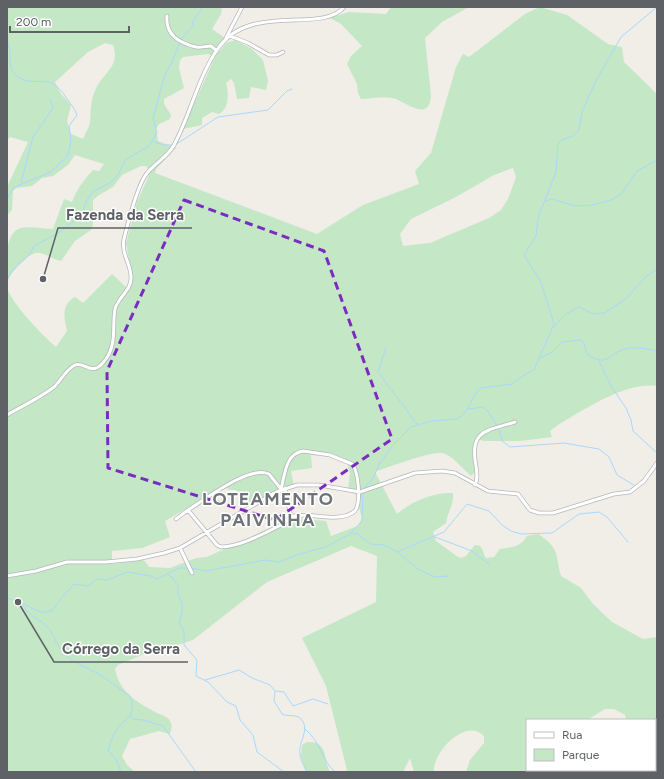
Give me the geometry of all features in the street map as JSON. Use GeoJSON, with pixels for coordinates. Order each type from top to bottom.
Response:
{"type":"FeatureCollection","features":[{"type":"Feature","properties":{"kind":"street"},"geometry":{"type":"LineString","coordinates":[[226,40],[242,7]]}},
{"type":"Feature","properties":{"kind":"street"},"geometry":{"type":"LineString","coordinates":[[7,415],[53,387],[73,366],[81,365],[91,369],[95,368],[106,360],[110,352],[114,336],[115,308],[131,283],[131,273],[123,244],[143,181],[149,172],[174,145],[211,59],[226,40],[243,28],[256,23],[329,16],[340,12],[344,7]]}},
{"type":"Feature","properties":{"kind":"street"},"geometry":{"type":"LineString","coordinates":[[167,16],[166,24],[173,37],[196,47],[211,46],[217,51]]}},
{"type":"Feature","properties":{"kind":"street"},"geometry":{"type":"LineString","coordinates":[[230,36],[248,43],[269,55],[277,55],[283,52]]}},
{"type":"Feature","properties":{"kind":"street"},"geometry":{"type":"LineString","coordinates":[[475,485],[478,478],[475,446],[477,437],[484,432],[515,422]]}},
{"type":"Feature","properties":{"kind":"street"},"geometry":{"type":"LineString","coordinates":[[188,510],[218,547],[229,547],[242,544],[276,527],[291,517],[307,515],[336,517],[352,514],[357,509],[358,478],[352,464],[330,455],[303,451],[298,452],[290,458],[283,488],[291,517]]}},
{"type":"Feature","properties":{"kind":"street"},"geometry":{"type":"LineString","coordinates":[[7,576],[36,571],[67,562],[106,562],[129,560],[164,553],[180,548],[283,488],[314,485],[357,492],[368,490],[415,473],[433,471],[451,472],[488,491],[518,494],[530,510],[548,514],[574,508],[614,494],[630,492],[644,481],[657,462]]}},
{"type":"Feature","properties":{"kind":"street"},"geometry":{"type":"LineString","coordinates":[[176,519],[242,477],[256,472],[269,474],[283,488]]}},
{"type":"Feature","properties":{"kind":"street"},"geometry":{"type":"LineString","coordinates":[[180,548],[192,573]]}},
{"type":"Feature","properties":{"kind":"highlighted area"},"geometry":{"type":"Polygon","coordinates":[[[184,200],[324,251],[392,439],[275,520],[108,468],[107,371],[184,200]]]}},
{"type":"Feature","properties":{"kind":"green space"},"geometry":{"type":"Polygon","coordinates":[[[7,7],[222,7],[221,14],[212,29],[225,38],[213,56],[208,54],[183,57],[180,60],[179,68],[184,88],[164,99],[164,104],[171,115],[170,119],[159,124],[156,129],[158,141],[176,148],[156,169],[155,173],[317,234],[363,205],[419,184],[415,171],[431,153],[456,67],[463,54],[469,57],[525,14],[540,7],[567,15],[608,44],[622,47],[624,62],[657,94],[657,386],[632,388],[606,398],[558,425],[550,431],[552,437],[520,441],[475,441],[476,471],[471,476],[453,459],[442,453],[419,457],[375,472],[397,514],[409,505],[424,498],[438,494],[453,493],[453,501],[446,523],[433,532],[436,541],[458,557],[461,558],[466,556],[475,545],[480,546],[486,558],[494,557],[500,549],[516,546],[525,540],[527,536],[538,534],[550,543],[556,552],[561,576],[581,588],[593,604],[612,622],[643,639],[657,637],[657,772],[466,772],[470,760],[484,743],[484,736],[479,732],[469,731],[454,737],[442,750],[434,765],[434,772],[414,772],[410,758],[403,772],[344,772],[347,770],[326,686],[302,638],[376,602],[377,556],[351,546],[267,582],[193,640],[171,647],[156,649],[118,665],[115,669],[117,677],[130,696],[136,701],[166,717],[172,728],[170,734],[159,731],[130,739],[122,756],[127,765],[135,772],[7,772],[7,288],[21,311],[56,347],[67,331],[65,312],[67,304],[71,300],[75,297],[83,303],[112,274],[128,289],[133,282],[126,243],[137,202],[151,171],[146,166],[141,166],[122,175],[113,187],[93,200],[93,224],[91,230],[75,241],[61,261],[40,253],[35,253],[30,255],[21,263],[7,281],[7,251],[11,236],[15,231],[25,227],[53,229],[64,199],[72,202],[78,189],[86,178],[93,170],[99,171],[104,164],[75,155],[68,165],[53,176],[42,178],[32,186],[16,188],[13,191],[12,210],[7,215],[7,187],[28,142],[10,137],[7,140],[7,7]],[[105,43],[88,52],[55,82],[61,94],[71,105],[67,121],[71,134],[83,139],[90,122],[91,102],[93,95],[102,79],[110,70],[115,59],[113,45],[105,43]],[[513,168],[494,175],[456,197],[411,219],[400,234],[403,246],[430,243],[489,218],[501,210],[508,199],[516,177],[513,168]],[[311,455],[312,468],[291,471],[294,486],[268,497],[248,508],[236,490],[231,490],[224,487],[165,521],[170,537],[142,548],[112,551],[112,564],[144,560],[149,567],[170,568],[196,558],[207,557],[276,525],[301,519],[326,521],[331,536],[358,526],[362,518],[358,504],[358,495],[348,491],[350,473],[348,468],[349,461],[332,456],[311,455]]]}},
{"type":"Feature","properties":{"kind":"green space"},"geometry":{"type":"Polygon","coordinates":[[[391,7],[469,7],[442,22],[425,38],[431,96],[429,104],[426,108],[415,108],[388,97],[361,99],[358,93],[357,84],[347,64],[351,56],[362,46],[341,24],[330,18],[349,12],[386,14],[391,7]]]}},
{"type":"Feature","properties":{"kind":"green space"},"geometry":{"type":"Polygon","coordinates":[[[235,40],[252,49],[263,60],[268,81],[266,90],[251,87],[249,98],[237,99],[234,83],[231,79],[226,83],[228,92],[225,109],[219,114],[212,112],[202,118],[202,125],[183,129],[215,57],[226,43],[235,40]]]}},
{"type":"Feature","properties":{"kind":"green space"},"geometry":{"type":"Polygon","coordinates":[[[307,742],[319,744],[324,752],[330,772],[306,772],[301,757],[302,745],[307,742]]]}},
{"type":"Feature","properties":{"kind":"waterway"},"geometry":{"type":"LineString","coordinates":[[7,281],[11,272],[30,254],[34,246],[60,232],[74,221],[83,213],[86,202],[93,191],[110,183],[118,175],[126,159],[149,146],[157,133],[153,118],[165,74],[182,38],[193,26],[193,21],[203,7]]}},
{"type":"Feature","properties":{"kind":"waterway"},"geometry":{"type":"LineString","coordinates":[[363,490],[373,478],[380,463],[392,446],[411,427],[431,421],[457,419],[462,416],[481,388],[512,384],[534,370],[554,324],[541,282],[524,255],[536,236],[538,218],[556,172],[558,144],[562,140],[573,136],[579,130],[582,112],[596,81],[621,37],[657,7]]}},
{"type":"Feature","properties":{"kind":"waterway"},"geometry":{"type":"LineString","coordinates":[[7,42],[10,50],[10,64],[13,72],[24,80],[48,82],[54,85],[60,90],[77,115],[69,126],[71,141],[68,155],[51,172],[13,188],[7,199]]}},
{"type":"Feature","properties":{"kind":"waterway"},"geometry":{"type":"LineString","coordinates":[[175,145],[218,117],[268,110],[287,91],[292,89]]}},
{"type":"Feature","properties":{"kind":"waterway"},"geometry":{"type":"LineString","coordinates":[[21,183],[33,137],[53,108],[50,99]]}},
{"type":"Feature","properties":{"kind":"waterway"},"geometry":{"type":"LineString","coordinates":[[154,142],[164,145],[172,145]]}},
{"type":"Feature","properties":{"kind":"waterway"},"geometry":{"type":"LineString","coordinates":[[546,201],[552,199],[575,206],[593,205],[611,200],[622,193],[637,171],[657,160]]}},
{"type":"Feature","properties":{"kind":"waterway"},"geometry":{"type":"LineString","coordinates":[[554,327],[566,314],[579,307],[593,314],[605,313],[627,298],[644,278],[657,269]]}},
{"type":"Feature","properties":{"kind":"waterway"},"geometry":{"type":"LineString","coordinates":[[540,358],[552,352],[562,342],[580,340],[584,343],[587,354],[599,360],[607,359],[619,351],[629,348],[641,348],[657,351]]}},
{"type":"Feature","properties":{"kind":"waterway"},"geometry":{"type":"LineString","coordinates":[[386,348],[378,372],[417,424]]}},
{"type":"Feature","properties":{"kind":"waterway"},"geometry":{"type":"LineString","coordinates":[[599,361],[611,386],[626,408],[631,420],[633,431],[657,453]]}},
{"type":"Feature","properties":{"kind":"waterway"},"geometry":{"type":"LineString","coordinates":[[469,409],[483,407],[487,410],[499,429],[502,441],[510,447],[564,443],[599,449],[609,457],[617,475],[634,485]]}},
{"type":"Feature","properties":{"kind":"waterway"},"geometry":{"type":"LineString","coordinates":[[7,598],[45,612],[53,610],[74,584],[88,586],[97,579],[107,580],[128,572],[151,576],[157,579],[179,568],[192,568],[206,571],[265,560],[279,562],[299,554],[326,547],[350,534],[362,521],[363,493]]}},
{"type":"Feature","properties":{"kind":"waterway"},"geometry":{"type":"LineString","coordinates":[[397,552],[444,532],[467,504],[489,511],[502,525],[511,531],[521,534],[552,533],[579,514],[599,512],[607,517],[628,542]]}},
{"type":"Feature","properties":{"kind":"waterway"},"geometry":{"type":"LineString","coordinates":[[352,533],[358,534],[370,544],[384,545],[396,551],[418,569],[435,577],[448,576]]}},
{"type":"Feature","properties":{"kind":"waterway"},"geometry":{"type":"LineString","coordinates":[[435,537],[472,551],[489,564]]}},
{"type":"Feature","properties":{"kind":"waterway"},"geometry":{"type":"LineString","coordinates":[[168,575],[172,577],[178,586],[178,595],[182,603],[182,613],[179,622],[184,631],[184,645],[197,660],[196,676],[208,682],[227,702],[236,706],[240,720],[253,735],[257,752],[284,772]]}},
{"type":"Feature","properties":{"kind":"waterway"},"geometry":{"type":"LineString","coordinates":[[23,605],[27,612],[50,630],[58,645],[71,660],[99,674],[130,696],[132,712],[116,731],[108,750],[117,761],[121,772]]}},
{"type":"Feature","properties":{"kind":"waterway"},"geometry":{"type":"LineString","coordinates":[[205,680],[239,670],[252,678],[270,685],[275,691],[274,701],[282,714],[298,717],[303,722],[305,729],[300,748],[300,755],[307,772]]}},
{"type":"Feature","properties":{"kind":"waterway"},"geometry":{"type":"LineString","coordinates":[[276,691],[284,692],[293,706],[313,699],[328,704]]}},
{"type":"Feature","properties":{"kind":"waterway"},"geometry":{"type":"LineString","coordinates":[[131,717],[133,719],[143,720],[163,726],[196,772]]}},
{"type":"Feature","properties":{"kind":"waterway"},"geometry":{"type":"LineString","coordinates":[[305,729],[311,734],[330,767],[335,772]]}},
{"type":"Feature","properties":{"kind":"place","name":"Fazenda da Serra"},"geometry":{"type":"Point","coordinates":[43,279]}},
{"type":"Feature","properties":{"kind":"place","name":"Córrego da Serra"},"geometry":{"type":"Point","coordinates":[18,602]}},
{"type":"Feature","properties":{"kind":"district","name":"LOTEAMENTO PAIVINHA"},"geometry":{"type":"Point","coordinates":[268,509]}}]}
